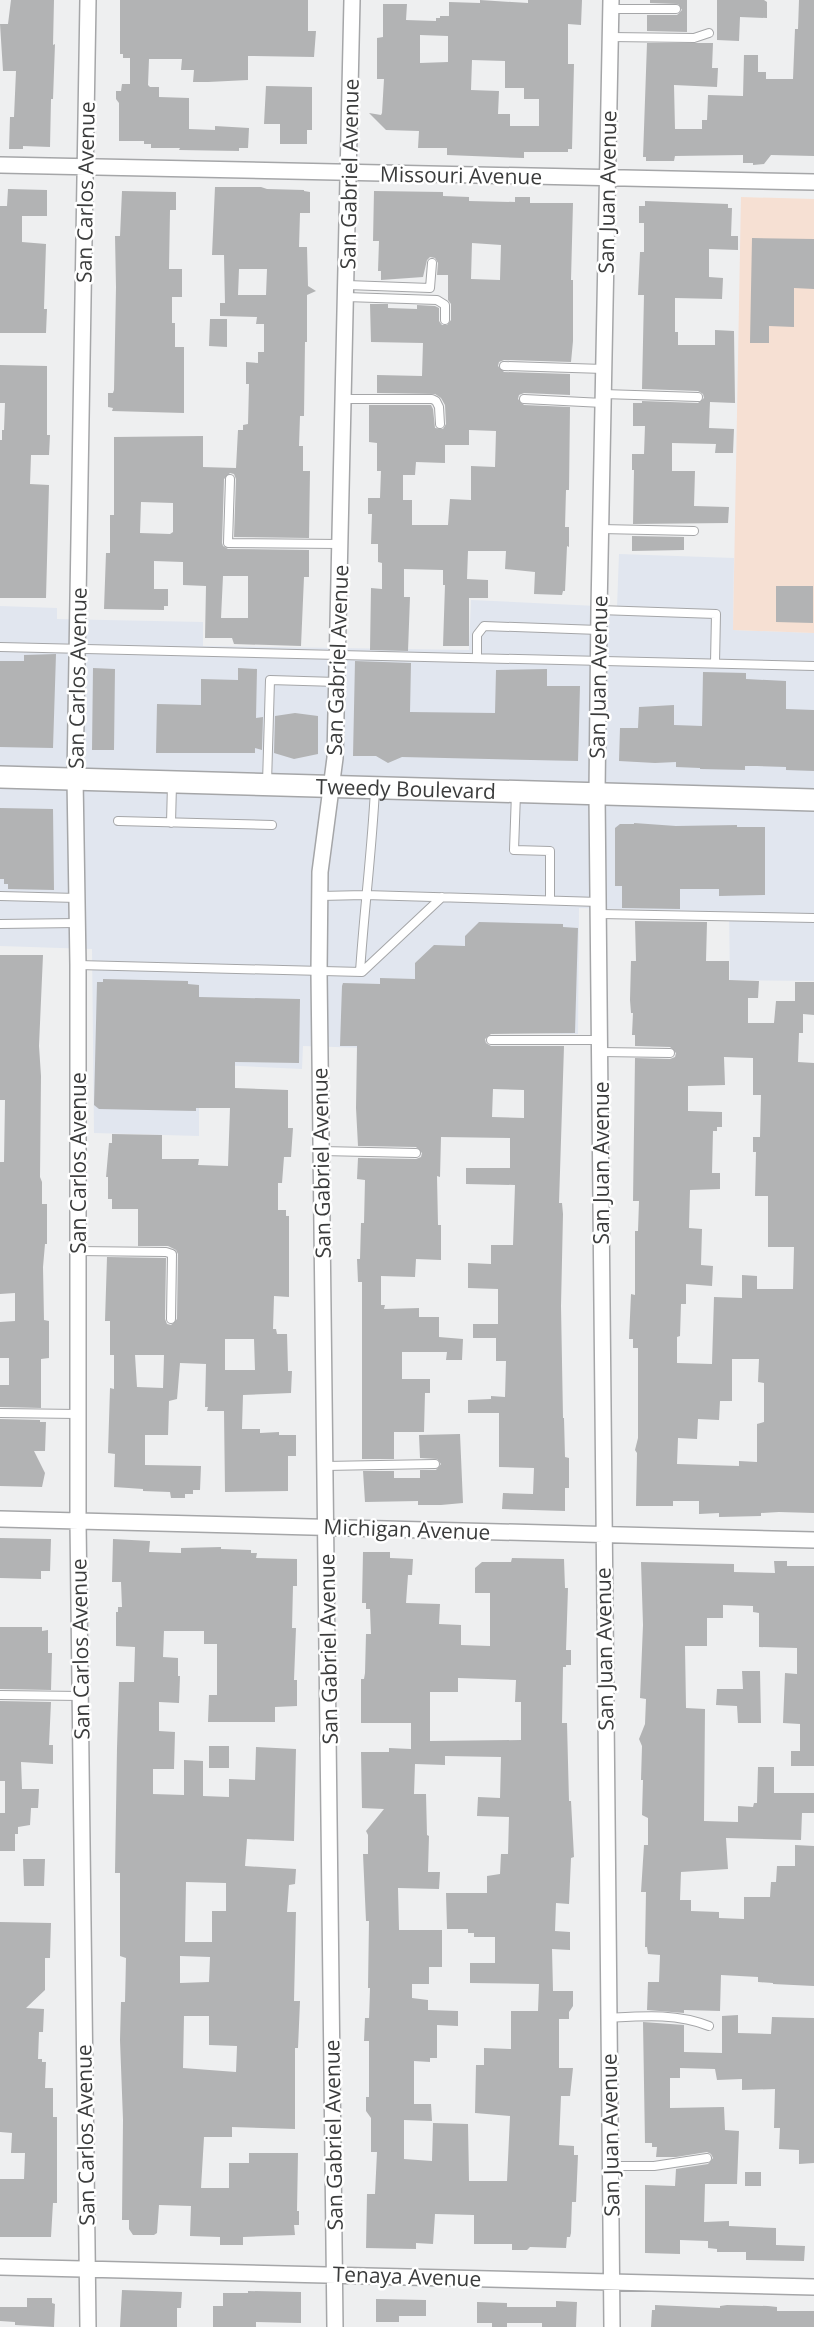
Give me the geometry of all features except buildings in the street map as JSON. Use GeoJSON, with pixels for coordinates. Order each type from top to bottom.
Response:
{"type":"FeatureCollection","features":[{"type":"Feature","properties":{"kind":"main road","name":"Tweedy Boulevard"},"geometry":{"type":"LineString","coordinates":[[0,777],[814,800]]}},
{"type":"Feature","properties":{"kind":"street","name":"San Carlos Avenue"},"geometry":{"type":"LineString","coordinates":[[88,0],[75,778],[78,965],[78,1521],[88,2327]]}},
{"type":"Feature","properties":{"kind":"street","name":"San Gabriel Avenue"},"geometry":{"type":"LineString","coordinates":[[335,2327],[319,972],[320,872],[335,758],[352,0]]}},
{"type":"Feature","properties":{"kind":"street","name":"San Juan Avenue"},"geometry":{"type":"LineString","coordinates":[[611,4],[597,794],[600,908],[603,1534],[612,2327]]}},
{"type":"Feature","properties":{"kind":"street","name":"Missouri Avenue"},"geometry":{"type":"LineString","coordinates":[[0,165],[814,182]]}},
{"type":"Feature","properties":{"kind":"street","name":"Michigan Avenue"},"geometry":{"type":"LineString","coordinates":[[0,1518],[814,1540]]}},
{"type":"Feature","properties":{"kind":"street","name":"Tenaya Avenue"},"geometry":{"type":"LineString","coordinates":[[0,2267],[814,2288]]}},
{"type":"Feature","properties":{"kind":"lane"},"geometry":{"type":"LineString","coordinates":[[611,4],[676,9]]}},
{"type":"Feature","properties":{"kind":"lane"},"geometry":{"type":"LineString","coordinates":[[610,37],[694,38],[709,33]]}},
{"type":"Feature","properties":{"kind":"lane"},"geometry":{"type":"LineString","coordinates":[[346,291],[430,288],[432,263]]}},
{"type":"Feature","properties":{"kind":"lane"},"geometry":{"type":"LineString","coordinates":[[346,291],[437,300],[444,305],[446,321]]}},
{"type":"Feature","properties":{"kind":"lane"},"geometry":{"type":"LineString","coordinates":[[504,366],[604,369]]}},
{"type":"Feature","properties":{"kind":"lane"},"geometry":{"type":"LineString","coordinates":[[524,399],[698,397]]}},
{"type":"Feature","properties":{"kind":"lane"},"geometry":{"type":"LineString","coordinates":[[344,399],[432,399],[439,407],[440,424]]}},
{"type":"Feature","properties":{"kind":"lane"},"geometry":{"type":"LineString","coordinates":[[230,479],[228,543],[340,544]]}},
{"type":"Feature","properties":{"kind":"lane"},"geometry":{"type":"LineString","coordinates":[[601,529],[694,531]]}},
{"type":"Feature","properties":{"kind":"lane"},"geometry":{"type":"LineString","coordinates":[[599,610],[716,614],[715,663]]}},
{"type":"Feature","properties":{"kind":"lane"},"geometry":{"type":"LineString","coordinates":[[477,658],[477,635],[484,626],[599,630]]}},
{"type":"Feature","properties":{"kind":"lane"},"geometry":{"type":"LineString","coordinates":[[0,647],[814,666]]}},
{"type":"Feature","properties":{"kind":"lane"},"geometry":{"type":"LineString","coordinates":[[267,785],[270,680],[337,682]]}},
{"type":"Feature","properties":{"kind":"lane"},"geometry":{"type":"LineString","coordinates":[[171,823],[172,782]]}},
{"type":"Feature","properties":{"kind":"lane"},"geometry":{"type":"LineString","coordinates":[[360,972],[375,788]]}},
{"type":"Feature","properties":{"kind":"lane"},"geometry":{"type":"LineString","coordinates":[[516,791],[514,850],[550,851],[550,900]]}},
{"type":"Feature","properties":{"kind":"lane"},"geometry":{"type":"LineString","coordinates":[[118,821],[272,825]]}},
{"type":"Feature","properties":{"kind":"lane"},"geometry":{"type":"LineString","coordinates":[[0,896],[77,898]]}},
{"type":"Feature","properties":{"kind":"lane"},"geometry":{"type":"LineString","coordinates":[[320,896],[550,900],[600,908],[814,918]]}},
{"type":"Feature","properties":{"kind":"lane"},"geometry":{"type":"LineString","coordinates":[[78,965],[362,972],[442,897]]}},
{"type":"Feature","properties":{"kind":"lane"},"geometry":{"type":"LineString","coordinates":[[0,924],[77,923]]}},
{"type":"Feature","properties":{"kind":"lane"},"geometry":{"type":"LineString","coordinates":[[491,1040],[601,1046],[669,1053]]}},
{"type":"Feature","properties":{"kind":"lane"},"geometry":{"type":"LineString","coordinates":[[321,1151],[417,1153]]}},
{"type":"Feature","properties":{"kind":"lane"},"geometry":{"type":"LineString","coordinates":[[78,1251],[166,1252],[172,1254],[171,1319]]}},
{"type":"Feature","properties":{"kind":"lane"},"geometry":{"type":"LineString","coordinates":[[0,1413],[78,1414]]}},
{"type":"Feature","properties":{"kind":"lane"},"geometry":{"type":"LineString","coordinates":[[325,1466],[435,1464]]}},
{"type":"Feature","properties":{"kind":"lane"},"geometry":{"type":"LineString","coordinates":[[0,1695],[81,1696]]}},
{"type":"Feature","properties":{"kind":"lane"},"geometry":{"type":"LineString","coordinates":[[608,2018],[643,2016],[688,2018],[709,2026]]}},
{"type":"Feature","properties":{"kind":"lane"},"geometry":{"type":"LineString","coordinates":[[610,2166],[654,2166],[707,2158]]}},
{"type":"Feature","properties":{"kind":"shaded area"},"geometry":{"type":"Polygon","coordinates":[[[741,197],[814,199],[814,633],[733,630],[741,197]]]}},
{"type":"Feature","properties":{"kind":"shaded area"},"geometry":{"type":"Polygon","coordinates":[[[619,554],[734,558],[733,630],[814,633],[814,981],[730,980],[729,912],[579,908],[578,1034],[462,1031],[461,1051],[303,1046],[302,1069],[199,1064],[199,1136],[94,1133],[92,949],[0,946],[0,606],[57,608],[57,619],[203,622],[203,646],[469,650],[471,600],[617,607],[619,554]]]}}]}
